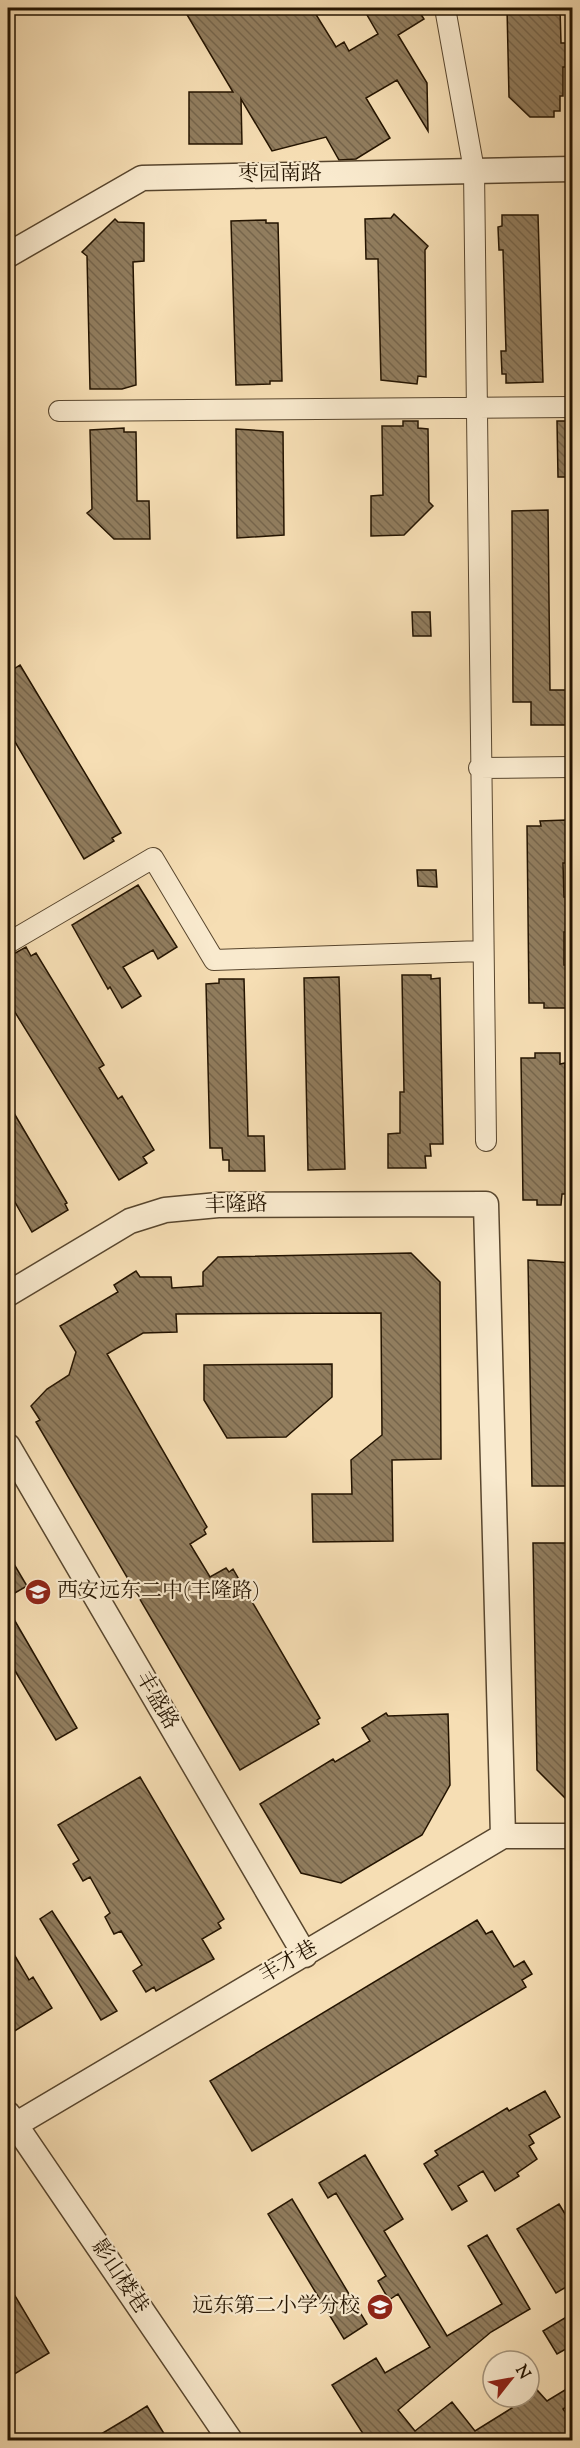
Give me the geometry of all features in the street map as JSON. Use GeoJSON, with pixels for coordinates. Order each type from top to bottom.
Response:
{"type":"FeatureCollection","features":[{"type":"Feature","properties":{"kind":"street"},"geometry":{"type":"LineString","coordinates":[[445,8],[474,170],[479,768],[486,1141]]}},
{"type":"Feature","properties":{"kind":"street","name":"枣园南路"},"geometry":{"type":"LineString","coordinates":[[8,255],[142,178],[573,169]]}},
{"type":"Feature","properties":{"kind":"street"},"geometry":{"type":"LineString","coordinates":[[59,411],[573,407]]}},
{"type":"Feature","properties":{"kind":"street"},"geometry":{"type":"LineString","coordinates":[[479,768],[573,766]]}},
{"type":"Feature","properties":{"kind":"street"},"geometry":{"type":"LineString","coordinates":[[8,943],[153,858],[214,960],[482,951]]}},
{"type":"Feature","properties":{"kind":"street","name":"丰隆路"},"geometry":{"type":"LineString","coordinates":[[8,1294],[130,1221],[165,1210],[218,1205],[486,1204],[503,1836]]}},
{"type":"Feature","properties":{"kind":"street","name":"丰盛路"},"geometry":{"type":"LineString","coordinates":[[8,1446],[305,1955]]}},
{"type":"Feature","properties":{"kind":"street"},"geometry":{"type":"LineString","coordinates":[[503,1836],[573,1836]]}},
{"type":"Feature","properties":{"kind":"street","name":"丰才巷"},"geometry":{"type":"LineString","coordinates":[[11,2119],[305,1955],[503,1836]]}},
{"type":"Feature","properties":{"kind":"street","name":"影山楼巷"},"geometry":{"type":"LineString","coordinates":[[11,2119],[230,2440]]}},
{"type":"Feature","properties":{"kind":"building"},"geometry":{"type":"Polygon","coordinates":[[[183,8],[312,8],[336,47],[344,42],[349,51],[378,34],[363,8],[417,8],[424,19],[398,35],[427,83],[428,131],[397,80],[366,98],[390,138],[356,159],[339,160],[326,137],[272,151],[241,99],[242,144],[189,144],[189,92],[233,92],[183,8]]]}},
{"type":"Feature","properties":{"kind":"building"},"geometry":{"type":"Polygon","coordinates":[[[507,8],[560,8],[561,43],[571,43],[572,67],[563,67],[563,96],[560,96],[560,111],[554,111],[554,117],[530,117],[509,97],[507,8]]]}},
{"type":"Feature","properties":{"kind":"building"},"geometry":{"type":"Polygon","coordinates":[[[394,214],[428,246],[425,250],[426,377],[418,376],[417,384],[381,380],[378,259],[366,259],[365,219],[391,218],[394,214]]]}},
{"type":"Feature","properties":{"kind":"building"},"geometry":{"type":"Polygon","coordinates":[[[502,215],[538,215],[543,382],[506,383],[506,374],[502,374],[501,351],[506,351],[503,250],[499,250],[498,227],[502,226],[502,215]]]}},
{"type":"Feature","properties":{"kind":"building"},"geometry":{"type":"Polygon","coordinates":[[[115,219],[118,222],[144,223],[144,261],[133,262],[136,385],[122,389],[90,389],[87,256],[82,252],[115,219]]]}},
{"type":"Feature","properties":{"kind":"building"},"geometry":{"type":"Polygon","coordinates":[[[266,220],[266,223],[278,223],[282,381],[270,381],[270,384],[236,385],[231,221],[266,220]]]}},
{"type":"Feature","properties":{"kind":"building"},"geometry":{"type":"Polygon","coordinates":[[[403,421],[418,421],[418,428],[428,429],[429,502],[433,506],[404,535],[371,536],[371,496],[383,495],[382,426],[403,426],[403,421]]]}},
{"type":"Feature","properties":{"kind":"building"},"geometry":{"type":"Polygon","coordinates":[[[557,421],[573,421],[573,477],[558,477],[557,421]]]}},
{"type":"Feature","properties":{"kind":"building"},"geometry":{"type":"Polygon","coordinates":[[[124,428],[124,432],[136,432],[137,501],[149,501],[150,539],[114,539],[87,513],[92,509],[90,430],[124,428]]]}},
{"type":"Feature","properties":{"kind":"building"},"geometry":{"type":"Polygon","coordinates":[[[236,429],[283,432],[284,535],[237,538],[236,429]]]}},
{"type":"Feature","properties":{"kind":"building"},"geometry":{"type":"Polygon","coordinates":[[[548,510],[550,690],[568,690],[568,725],[531,725],[531,702],[513,702],[512,511],[548,510]]]}},
{"type":"Feature","properties":{"kind":"building"},"geometry":{"type":"Polygon","coordinates":[[[412,612],[430,612],[431,636],[413,636],[412,612]]]}},
{"type":"Feature","properties":{"kind":"building"},"geometry":{"type":"Polygon","coordinates":[[[20,665],[121,833],[112,838],[114,841],[84,859],[8,730],[8,673],[20,665]]]}},
{"type":"Feature","properties":{"kind":"building"},"geometry":{"type":"Polygon","coordinates":[[[566,820],[566,832],[570,832],[571,863],[563,863],[564,897],[571,897],[572,932],[564,932],[564,965],[572,965],[573,998],[569,998],[569,1008],[544,1008],[544,1003],[529,1003],[527,826],[541,826],[540,821],[566,820]]]}},
{"type":"Feature","properties":{"kind":"building"},"geometry":{"type":"Polygon","coordinates":[[[417,870],[436,870],[437,887],[418,886],[417,870]]]}},
{"type":"Feature","properties":{"kind":"building"},"geometry":{"type":"Polygon","coordinates":[[[138,885],[177,947],[158,959],[153,950],[123,967],[141,996],[122,1008],[110,987],[108,989],[72,925],[138,885]]]}},
{"type":"Feature","properties":{"kind":"building"},"geometry":{"type":"Polygon","coordinates":[[[26,947],[31,956],[36,953],[104,1065],[99,1068],[118,1099],[122,1096],[154,1150],[143,1157],[147,1163],[119,1180],[8,1001],[8,957],[26,947]]]}},
{"type":"Feature","properties":{"kind":"building"},"geometry":{"type":"Polygon","coordinates":[[[402,975],[431,975],[431,979],[440,978],[443,1144],[430,1144],[431,1156],[425,1156],[426,1168],[388,1168],[388,1134],[400,1133],[400,1092],[404,1092],[402,975]]]}},
{"type":"Feature","properties":{"kind":"building"},"geometry":{"type":"Polygon","coordinates":[[[339,977],[345,1169],[308,1170],[304,978],[339,977]]]}},
{"type":"Feature","properties":{"kind":"building"},"geometry":{"type":"Polygon","coordinates":[[[219,979],[244,979],[248,1136],[264,1136],[265,1171],[229,1171],[229,1160],[223,1160],[222,1148],[210,1148],[206,984],[219,983],[219,979]]]}},
{"type":"Feature","properties":{"kind":"building"},"geometry":{"type":"Polygon","coordinates":[[[535,1053],[560,1053],[560,1064],[565,1063],[567,1194],[562,1194],[561,1205],[537,1205],[537,1200],[523,1200],[521,1058],[535,1058],[535,1053]]]}},
{"type":"Feature","properties":{"kind":"building"},"geometry":{"type":"Polygon","coordinates":[[[8,1103],[67,1203],[65,1204],[68,1210],[32,1232],[8,1190],[8,1103]]]}},
{"type":"Feature","properties":{"kind":"building"},"geometry":{"type":"Polygon","coordinates":[[[411,1253],[440,1282],[441,1459],[392,1460],[393,1541],[313,1542],[312,1494],[352,1494],[351,1460],[382,1435],[381,1313],[176,1314],[177,1332],[143,1333],[107,1354],[207,1527],[204,1530],[206,1534],[190,1544],[210,1577],[226,1568],[229,1572],[233,1569],[320,1718],[317,1720],[319,1724],[240,1770],[36,1422],[40,1420],[31,1406],[47,1389],[69,1375],[76,1352],[60,1326],[118,1292],[114,1285],[136,1271],[140,1277],[171,1277],[172,1288],[203,1286],[203,1272],[218,1257],[411,1253]]]}},
{"type":"Feature","properties":{"kind":"building"},"geometry":{"type":"Polygon","coordinates":[[[528,1260],[573,1263],[573,1486],[532,1486],[528,1260]]]}},
{"type":"Feature","properties":{"kind":"building"},"geometry":{"type":"Polygon","coordinates":[[[332,1364],[332,1397],[286,1437],[227,1438],[204,1400],[204,1365],[332,1364]]]}},
{"type":"Feature","properties":{"kind":"building"},"geometry":{"type":"Polygon","coordinates":[[[533,1543],[573,1543],[573,1806],[537,1770],[533,1543]]]}},
{"type":"Feature","properties":{"kind":"building"},"geometry":{"type":"Polygon","coordinates":[[[8,1554],[27,1586],[8,1597],[8,1554]]]}},
{"type":"Feature","properties":{"kind":"building"},"geometry":{"type":"Polygon","coordinates":[[[8,1609],[77,1728],[56,1740],[8,1659],[8,1609]]]}},
{"type":"Feature","properties":{"kind":"building"},"geometry":{"type":"Polygon","coordinates":[[[386,1713],[388,1716],[448,1714],[450,1785],[422,1835],[341,1883],[301,1873],[260,1804],[333,1759],[335,1762],[370,1741],[362,1728],[386,1713]]]}},
{"type":"Feature","properties":{"kind":"building"},"geometry":{"type":"Polygon","coordinates":[[[140,1777],[224,1919],[218,1923],[221,1928],[202,1939],[214,1959],[156,1991],[154,1987],[146,1992],[133,1971],[142,1965],[121,1931],[114,1934],[105,1917],[110,1913],[90,1877],[83,1881],[73,1864],[79,1860],[58,1825],[140,1777]]]}},
{"type":"Feature","properties":{"kind":"building"},"geometry":{"type":"Polygon","coordinates":[[[52,1911],[117,2011],[101,2020],[40,1919],[52,1911]]]}},
{"type":"Feature","properties":{"kind":"building"},"geometry":{"type":"Polygon","coordinates":[[[477,1920],[486,1934],[492,1931],[514,1967],[524,1961],[532,1974],[522,1980],[526,1987],[252,2151],[210,2081],[477,1920]]]}},
{"type":"Feature","properties":{"kind":"building"},"geometry":{"type":"Polygon","coordinates":[[[8,1944],[29,1980],[33,1977],[52,2008],[8,2035],[8,1944]]]}},
{"type":"Feature","properties":{"kind":"building"},"geometry":{"type":"Polygon","coordinates":[[[545,2091],[560,2117],[529,2135],[534,2143],[529,2146],[537,2159],[517,2173],[519,2176],[495,2191],[483,2171],[458,2186],[467,2201],[452,2210],[424,2164],[438,2155],[435,2151],[507,2108],[509,2111],[545,2091]]]}},
{"type":"Feature","properties":{"kind":"building"},"geometry":{"type":"Polygon","coordinates":[[[365,2155],[403,2219],[384,2231],[447,2336],[502,2304],[468,2246],[487,2235],[530,2309],[491,2332],[398,2410],[415,2431],[452,2402],[475,2431],[510,2409],[541,2409],[541,2394],[547,2401],[573,2385],[573,2403],[563,2409],[573,2423],[573,2440],[367,2440],[332,2385],[376,2358],[385,2373],[430,2347],[398,2294],[389,2300],[378,2281],[386,2276],[336,2193],[328,2198],[319,2183],[365,2155]]]}},
{"type":"Feature","properties":{"kind":"building"},"geometry":{"type":"Polygon","coordinates":[[[292,2199],[367,2324],[344,2339],[268,2214],[292,2199]]]}},
{"type":"Feature","properties":{"kind":"building"},"geometry":{"type":"Polygon","coordinates":[[[559,2204],[573,2227],[573,2283],[556,2293],[517,2229],[559,2204]]]}},
{"type":"Feature","properties":{"kind":"building"},"geometry":{"type":"Polygon","coordinates":[[[8,2284],[49,2353],[8,2378],[8,2284]]]}},
{"type":"Feature","properties":{"kind":"building"},"geometry":{"type":"Polygon","coordinates":[[[573,2313],[573,2345],[557,2354],[543,2331],[573,2313]]]}},
{"type":"Feature","properties":{"kind":"building"},"geometry":{"type":"Polygon","coordinates":[[[147,2406],[168,2440],[91,2440],[128,2418],[147,2406]]]}},
{"type":"Feature","properties":{"kind":"place","name":"西安远东二中(丰隆路)"},"geometry":{"type":"Point","coordinates":[38,1592]}},
{"type":"Feature","properties":{"kind":"place","name":"远东第二小学分校"},"geometry":{"type":"Point","coordinates":[380,2307]}}]}
